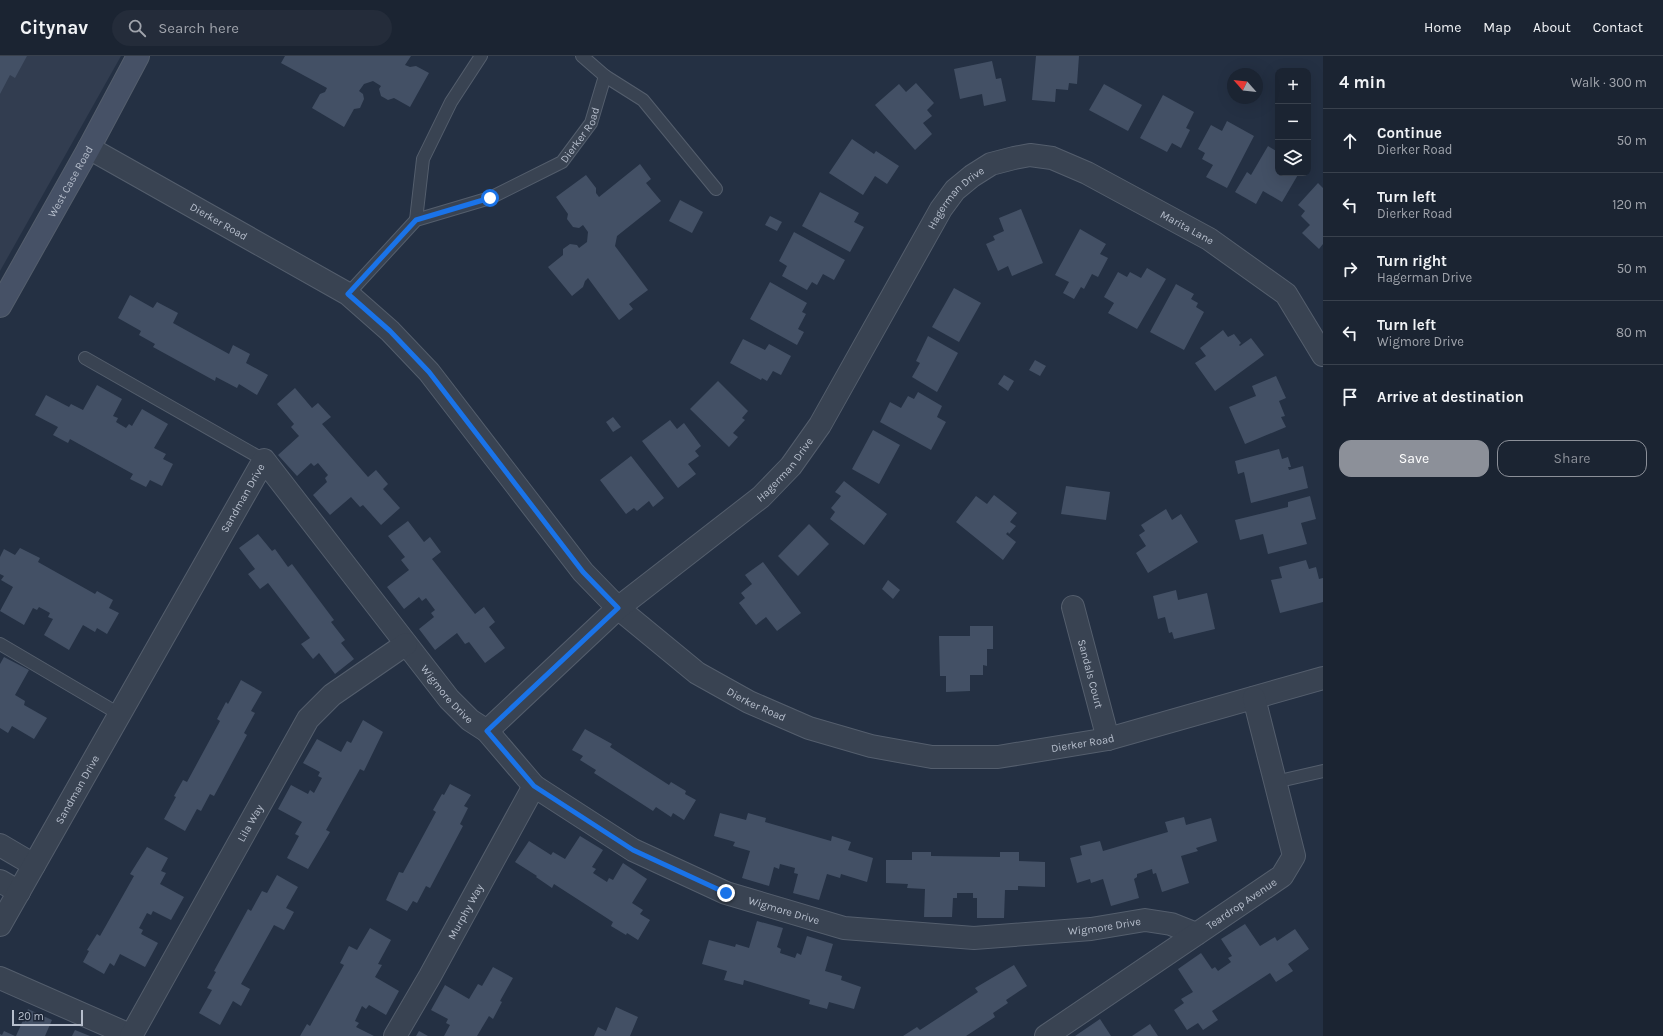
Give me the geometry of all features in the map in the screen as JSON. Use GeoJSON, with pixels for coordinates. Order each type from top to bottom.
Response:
{"type":"FeatureCollection","features":[{"type":"Feature","properties":{"kind":"main road","name":"West Case Road"},"geometry":{"type":"LineString","coordinates":[[0,306],[90,148],[138,56]]}},
{"type":"Feature","properties":{"kind":"street","name":"Dierker Road"},"geometry":{"type":"LineString","coordinates":[[90,148],[348,294],[390,331],[429,372],[583,572],[618,608],[697,673],[749,702],[810,728],[871,746],[932,757],[998,757],[1108,739],[1323,678]]}},
{"type":"Feature","properties":{"kind":"street","name":"Marita Lane"},"geometry":{"type":"LineString","coordinates":[[1014,158],[1030,155],[1052,158],[1087,173],[1209,239],[1286,294],[1323,355]]}},
{"type":"Feature","properties":{"kind":"street","name":"Hagerman Drive"},"geometry":{"type":"LineString","coordinates":[[487,731],[618,608],[761,497],[791,466],[820,426],[941,209],[955,190],[972,176],[991,164],[1014,158]]}},
{"type":"Feature","properties":{"kind":"street","name":"Wigmore Drive"},"geometry":{"type":"LineString","coordinates":[[264,460],[449,699],[470,720],[487,731],[534,786],[633,850],[726,893],[844,928],[974,938],[1091,929],[1146,920],[1171,924],[1196,934]]}},
{"type":"Feature","properties":{"kind":"street","name":"Sandman Drive"},"geometry":{"type":"LineString","coordinates":[[0,925],[264,460]]}},
{"type":"Feature","properties":{"kind":"street","name":"Sandals Court"},"geometry":{"type":"LineString","coordinates":[[1073,607],[1108,739]]}},
{"type":"Feature","properties":{"kind":"street","name":"Lila Way"},"geometry":{"type":"LineString","coordinates":[[131,1036],[308,719],[332,695],[406,644]]}},
{"type":"Feature","properties":{"kind":"street","name":"Teardrop Avenue"},"geometry":{"type":"LineString","coordinates":[[1046,1036],[1282,876],[1294,856],[1254,698]]}},
{"type":"Feature","properties":{"kind":"street","name":"Murphy Way"},"geometry":{"type":"LineString","coordinates":[[395,1036],[430,976],[534,786]]}},
{"type":"Feature","properties":{"kind":"street"},"geometry":{"type":"LineString","coordinates":[[0,845],[34,865]]}},
{"type":"Feature","properties":{"kind":"street"},"geometry":{"type":"LineString","coordinates":[[0,881],[19,892]]}},
{"type":"Feature","properties":{"kind":"street"},"geometry":{"type":"LineString","coordinates":[[0,978],[131,1036]]}},
{"type":"Feature","properties":{"kind":"lane"},"geometry":{"type":"LineString","coordinates":[[348,294],[416,220],[423,159],[450,102],[481,56]]}},
{"type":"Feature","properties":{"kind":"lane"},"geometry":{"type":"LineString","coordinates":[[582,56],[605,76],[643,100],[716,189]]}},
{"type":"Feature","properties":{"kind":"lane","name":"Dierker Road"},"geometry":{"type":"LineString","coordinates":[[416,220],[490,198],[562,162],[590,124],[605,76]]}},
{"type":"Feature","properties":{"kind":"lane","name":"Sandman Drive"},"geometry":{"type":"LineString","coordinates":[[85,358],[264,460]]}},
{"type":"Feature","properties":{"kind":"lane"},"geometry":{"type":"LineString","coordinates":[[0,644],[119,714]]}},
{"type":"Feature","properties":{"kind":"lane"},"geometry":{"type":"LineString","coordinates":[[1275,782],[1323,771]]}},
{"type":"Feature","properties":{"kind":"shaded area"},"geometry":{"type":"Polygon","coordinates":[[[0,56],[121,56],[0,271],[0,56]]]}},
{"type":"Feature","properties":{"kind":"building"},"geometry":{"type":"Polygon","coordinates":[[[0,56],[27,56],[15,78],[10,75],[0,94],[0,56]]]}},
{"type":"Feature","properties":{"kind":"building"},"geometry":{"type":"Polygon","coordinates":[[[285,56],[411,56],[405,65],[410,67],[416,66],[429,73],[410,107],[394,98],[388,100],[381,96],[379,89],[381,86],[373,81],[364,84],[359,91],[363,94],[364,99],[360,108],[354,109],[344,127],[312,108],[320,94],[325,92],[327,88],[281,63],[285,56]]]}},
{"type":"Feature","properties":{"kind":"building"},"geometry":{"type":"Polygon","coordinates":[[[1036,56],[1079,56],[1077,84],[1069,83],[1068,90],[1056,89],[1055,102],[1032,100],[1036,56]]]}},
{"type":"Feature","properties":{"kind":"building"},"geometry":{"type":"Polygon","coordinates":[[[992,61],[996,79],[1001,78],[1006,101],[984,106],[982,94],[960,99],[954,69],[992,61]]]}},
{"type":"Feature","properties":{"kind":"building"},"geometry":{"type":"Polygon","coordinates":[[[916,83],[934,103],[927,110],[932,116],[923,123],[932,134],[915,150],[875,105],[899,84],[906,92],[916,83]]]}},
{"type":"Feature","properties":{"kind":"building"},"geometry":{"type":"Polygon","coordinates":[[[1104,84],[1142,105],[1128,131],[1089,110],[1104,84]]]}},
{"type":"Feature","properties":{"kind":"building"},"geometry":{"type":"Polygon","coordinates":[[[1163,95],[1194,112],[1186,128],[1190,130],[1181,148],[1172,143],[1167,152],[1140,138],[1163,95]]]}},
{"type":"Feature","properties":{"kind":"building"},"geometry":{"type":"Polygon","coordinates":[[[1227,121],[1254,136],[1227,188],[1206,177],[1213,165],[1202,159],[1205,153],[1198,149],[1211,125],[1222,131],[1227,121]]]}},
{"type":"Feature","properties":{"kind":"building"},"geometry":{"type":"Polygon","coordinates":[[[852,139],[874,154],[876,151],[899,166],[887,184],[875,176],[863,195],[829,173],[852,139]]]}},
{"type":"Feature","properties":{"kind":"building"},"geometry":{"type":"Polygon","coordinates":[[[1268,146],[1275,150],[1275,176],[1297,176],[1282,202],[1263,191],[1256,204],[1235,192],[1247,172],[1251,175],[1268,146]]]}},
{"type":"Feature","properties":{"kind":"building"},"geometry":{"type":"Polygon","coordinates":[[[640,164],[651,179],[646,183],[661,201],[617,236],[615,246],[648,290],[629,304],[633,309],[619,320],[588,278],[583,287],[572,296],[548,267],[563,255],[563,249],[570,244],[577,245],[579,248],[587,242],[588,232],[583,225],[579,228],[573,227],[567,219],[568,214],[556,197],[586,175],[596,188],[596,193],[599,197],[640,164]]]}},
{"type":"Feature","properties":{"kind":"building"},"geometry":{"type":"Polygon","coordinates":[[[1318,183],[1323,188],[1323,244],[1319,249],[1302,233],[1310,225],[1301,216],[1305,211],[1298,205],[1318,183]]]}},
{"type":"Feature","properties":{"kind":"building"},"geometry":{"type":"Polygon","coordinates":[[[820,192],[859,213],[854,222],[864,227],[850,252],[802,226],[820,192]]]}},
{"type":"Feature","properties":{"kind":"building"},"geometry":{"type":"Polygon","coordinates":[[[680,200],[703,212],[692,233],[669,221],[680,200]]]}},
{"type":"Feature","properties":{"kind":"building"},"geometry":{"type":"Polygon","coordinates":[[[1021,209],[1043,263],[1012,276],[1008,266],[998,271],[986,244],[995,240],[993,236],[1004,231],[999,218],[1021,209]]]}},
{"type":"Feature","properties":{"kind":"building"},"geometry":{"type":"Polygon","coordinates":[[[770,216],[782,222],[777,231],[765,225],[770,216]]]}},
{"type":"Feature","properties":{"kind":"building"},"geometry":{"type":"Polygon","coordinates":[[[1080,229],[1106,244],[1100,254],[1108,258],[1098,277],[1092,274],[1084,289],[1081,287],[1074,299],[1063,293],[1069,282],[1055,275],[1080,229]]]}},
{"type":"Feature","properties":{"kind":"building"},"geometry":{"type":"Polygon","coordinates":[[[794,232],[845,260],[834,280],[823,274],[817,285],[812,282],[807,290],[782,276],[787,266],[779,261],[794,232]]]}},
{"type":"Feature","properties":{"kind":"building"},"geometry":{"type":"Polygon","coordinates":[[[1147,268],[1166,279],[1137,329],[1108,313],[1114,303],[1104,297],[1118,272],[1127,277],[1130,272],[1141,278],[1147,268]]]}},
{"type":"Feature","properties":{"kind":"building"},"geometry":{"type":"Polygon","coordinates":[[[770,282],[807,303],[802,312],[806,314],[798,329],[804,332],[797,345],[750,319],[770,282]]]}},
{"type":"Feature","properties":{"kind":"building"},"geometry":{"type":"Polygon","coordinates":[[[1176,284],[1194,294],[1191,299],[1198,303],[1196,307],[1204,312],[1184,350],[1150,332],[1176,284]]]}},
{"type":"Feature","properties":{"kind":"building"},"geometry":{"type":"Polygon","coordinates":[[[954,288],[981,303],[959,342],[932,327],[954,288]]]}},
{"type":"Feature","properties":{"kind":"building"},"geometry":{"type":"Polygon","coordinates":[[[130,295],[153,308],[157,302],[178,313],[173,323],[229,354],[233,345],[250,354],[246,363],[268,375],[257,395],[239,384],[237,388],[216,377],[215,381],[153,347],[155,344],[139,335],[141,331],[118,318],[130,295]]]}},
{"type":"Feature","properties":{"kind":"building"},"geometry":{"type":"Polygon","coordinates":[[[1223,330],[1228,337],[1234,334],[1241,343],[1239,345],[1240,346],[1251,338],[1264,355],[1215,391],[1195,363],[1206,356],[1200,348],[1223,330]]]}},
{"type":"Feature","properties":{"kind":"building"},"geometry":{"type":"Polygon","coordinates":[[[928,336],[958,353],[937,392],[912,377],[920,363],[916,361],[928,336]]]}},
{"type":"Feature","properties":{"kind":"building"},"geometry":{"type":"Polygon","coordinates":[[[743,339],[765,350],[769,344],[791,356],[781,375],[773,371],[767,381],[762,378],[761,380],[730,363],[743,339]]]}},
{"type":"Feature","properties":{"kind":"building"},"geometry":{"type":"Polygon","coordinates":[[[1035,360],[1046,366],[1040,376],[1029,370],[1035,360]]]}},
{"type":"Feature","properties":{"kind":"building"},"geometry":{"type":"Polygon","coordinates":[[[1004,375],[1014,381],[1008,391],[998,384],[1004,375]]]}},
{"type":"Feature","properties":{"kind":"building"},"geometry":{"type":"Polygon","coordinates":[[[1276,376],[1286,398],[1279,401],[1285,416],[1281,417],[1286,427],[1245,444],[1229,407],[1256,396],[1252,386],[1276,376]]]}},
{"type":"Feature","properties":{"kind":"building"},"geometry":{"type":"Polygon","coordinates":[[[718,381],[748,411],[742,418],[745,420],[733,433],[738,437],[729,447],[690,409],[718,381]]]}},
{"type":"Feature","properties":{"kind":"building"},"geometry":{"type":"Polygon","coordinates":[[[97,385],[122,399],[113,416],[118,418],[116,422],[126,428],[129,424],[132,426],[142,409],[168,424],[154,448],[166,454],[163,459],[173,464],[162,486],[150,480],[146,487],[130,479],[133,474],[70,439],[68,443],[53,435],[58,427],[35,415],[46,395],[69,407],[71,404],[83,410],[97,385]]]}},
{"type":"Feature","properties":{"kind":"building"},"geometry":{"type":"Polygon","coordinates":[[[295,388],[312,408],[318,403],[331,417],[322,424],[368,477],[376,470],[388,484],[383,489],[400,508],[381,525],[363,505],[360,507],[351,497],[330,515],[313,495],[327,482],[325,478],[328,475],[318,463],[314,466],[311,463],[297,476],[278,455],[299,436],[291,427],[294,424],[277,404],[295,388]]]}},
{"type":"Feature","properties":{"kind":"building"},"geometry":{"type":"Polygon","coordinates":[[[918,392],[942,406],[937,417],[946,422],[931,450],[880,422],[890,402],[901,408],[908,396],[914,399],[918,392]]]}},
{"type":"Feature","properties":{"kind":"building"},"geometry":{"type":"Polygon","coordinates":[[[613,417],[621,427],[613,432],[606,422],[613,417]]]}},
{"type":"Feature","properties":{"kind":"building"},"geometry":{"type":"Polygon","coordinates":[[[670,420],[677,429],[684,423],[701,446],[695,451],[699,456],[688,464],[696,474],[678,488],[642,441],[670,420]]]}},
{"type":"Feature","properties":{"kind":"building"},"geometry":{"type":"Polygon","coordinates":[[[873,430],[900,445],[879,484],[852,469],[873,430]]]}},
{"type":"Feature","properties":{"kind":"building"},"geometry":{"type":"Polygon","coordinates":[[[1279,449],[1282,459],[1288,457],[1291,467],[1288,467],[1289,470],[1303,466],[1308,488],[1251,503],[1244,472],[1238,474],[1235,461],[1279,449]]]}},
{"type":"Feature","properties":{"kind":"building"},"geometry":{"type":"Polygon","coordinates":[[[631,456],[664,498],[653,507],[649,501],[637,511],[634,508],[626,514],[600,480],[631,456]]]}},
{"type":"Feature","properties":{"kind":"building"},"geometry":{"type":"Polygon","coordinates":[[[844,481],[887,514],[864,545],[830,519],[835,512],[831,508],[841,496],[835,492],[844,481]]]}},
{"type":"Feature","properties":{"kind":"building"},"geometry":{"type":"Polygon","coordinates":[[[1066,486],[1110,492],[1106,520],[1061,514],[1066,486]]]}},
{"type":"Feature","properties":{"kind":"building"},"geometry":{"type":"Polygon","coordinates":[[[994,495],[1017,513],[1010,522],[1016,526],[1009,534],[1008,532],[1006,534],[1016,542],[1003,560],[956,522],[976,496],[987,504],[994,495]]]}},
{"type":"Feature","properties":{"kind":"building"},"geometry":{"type":"Polygon","coordinates":[[[1310,496],[1316,519],[1301,523],[1307,544],[1268,554],[1263,534],[1240,540],[1235,520],[1288,507],[1288,502],[1310,496]]]}},
{"type":"Feature","properties":{"kind":"building"},"geometry":{"type":"Polygon","coordinates":[[[1166,509],[1172,520],[1181,514],[1198,542],[1148,573],[1136,553],[1146,546],[1139,535],[1145,531],[1141,525],[1166,509]]]}},
{"type":"Feature","properties":{"kind":"building"},"geometry":{"type":"Polygon","coordinates":[[[408,521],[424,542],[430,537],[441,552],[432,559],[475,614],[484,607],[495,622],[489,627],[505,648],[485,663],[469,642],[465,644],[457,633],[435,650],[419,629],[434,617],[431,613],[435,610],[426,598],[422,601],[419,597],[404,609],[387,587],[409,570],[401,560],[405,557],[388,536],[408,521]]]}},
{"type":"Feature","properties":{"kind":"building"},"geometry":{"type":"Polygon","coordinates":[[[809,524],[829,544],[798,576],[778,556],[809,524]]]}},
{"type":"Feature","properties":{"kind":"building"},"geometry":{"type":"Polygon","coordinates":[[[258,534],[272,551],[275,549],[288,567],[292,564],[334,620],[331,622],[345,640],[341,643],[354,659],[335,674],[319,653],[313,659],[301,644],[310,638],[268,583],[260,589],[248,574],[255,569],[239,548],[258,534]]]}},
{"type":"Feature","properties":{"kind":"building"},"geometry":{"type":"Polygon","coordinates":[[[20,548],[40,558],[38,562],[95,594],[97,591],[113,600],[109,608],[119,613],[107,634],[97,628],[95,632],[83,625],[69,650],[44,635],[53,619],[48,617],[50,613],[39,607],[37,610],[33,608],[24,625],[0,611],[13,587],[1,580],[4,576],[0,574],[0,557],[4,549],[15,555],[20,548]]]}},
{"type":"Feature","properties":{"kind":"building"},"geometry":{"type":"Polygon","coordinates":[[[1306,560],[1309,569],[1316,567],[1319,579],[1323,578],[1323,602],[1280,613],[1271,580],[1282,578],[1279,567],[1306,560]]]}},
{"type":"Feature","properties":{"kind":"building"},"geometry":{"type":"Polygon","coordinates":[[[763,562],[801,613],[777,631],[766,617],[756,625],[739,603],[745,598],[741,593],[752,584],[745,575],[763,562]]]}},
{"type":"Feature","properties":{"kind":"building"},"geometry":{"type":"Polygon","coordinates":[[[888,580],[900,590],[893,599],[882,589],[888,580]]]}},
{"type":"Feature","properties":{"kind":"building"},"geometry":{"type":"Polygon","coordinates":[[[1176,590],[1178,600],[1207,593],[1215,629],[1174,639],[1172,632],[1169,633],[1165,617],[1158,619],[1153,596],[1176,590]]]}},
{"type":"Feature","properties":{"kind":"building"},"geometry":{"type":"Polygon","coordinates":[[[970,626],[993,626],[993,649],[987,649],[987,666],[983,665],[983,675],[970,675],[970,691],[946,692],[946,676],[940,676],[939,636],[970,636],[970,626]]]}},
{"type":"Feature","properties":{"kind":"building"},"geometry":{"type":"Polygon","coordinates":[[[4,657],[29,670],[15,695],[25,701],[24,705],[47,718],[34,739],[12,726],[8,733],[0,728],[0,664],[4,657]]]}},
{"type":"Feature","properties":{"kind":"building"},"geometry":{"type":"Polygon","coordinates":[[[241,680],[262,692],[251,711],[255,713],[244,733],[247,735],[214,796],[210,794],[201,811],[197,809],[185,831],[164,819],[183,780],[187,782],[220,721],[217,719],[226,702],[228,704],[241,680]]]}},
{"type":"Feature","properties":{"kind":"building"},"geometry":{"type":"Polygon","coordinates":[[[363,720],[383,732],[364,771],[360,769],[326,830],[330,832],[308,869],[287,858],[299,836],[295,834],[302,822],[278,809],[291,785],[308,794],[310,790],[314,793],[322,778],[318,776],[320,772],[303,763],[317,739],[341,752],[347,741],[351,743],[363,720]]]}},
{"type":"Feature","properties":{"kind":"building"},"geometry":{"type":"Polygon","coordinates":[[[585,729],[612,744],[610,747],[669,785],[671,782],[686,791],[685,794],[696,800],[684,820],[673,813],[671,817],[656,807],[653,811],[594,773],[596,770],[580,760],[583,756],[572,750],[585,729]]]}},
{"type":"Feature","properties":{"kind":"building"},"geometry":{"type":"Polygon","coordinates":[[[450,784],[471,795],[464,806],[468,808],[460,824],[463,826],[430,888],[426,886],[417,903],[413,901],[407,911],[386,900],[399,872],[403,873],[436,812],[433,810],[442,794],[444,795],[450,784]]]}},
{"type":"Feature","properties":{"kind":"building"},"geometry":{"type":"Polygon","coordinates":[[[720,813],[746,820],[748,813],[766,818],[765,822],[831,841],[832,836],[851,842],[848,850],[873,858],[867,882],[841,874],[840,878],[827,874],[819,900],[793,893],[798,874],[794,873],[795,868],[780,864],[779,869],[774,867],[769,886],[742,878],[750,851],[733,846],[735,842],[714,836],[720,813]]]}},
{"type":"Feature","properties":{"kind":"building"},"geometry":{"type":"Polygon","coordinates":[[[1184,817],[1186,825],[1211,818],[1217,841],[1196,848],[1198,851],[1181,856],[1189,883],[1162,892],[1156,873],[1153,874],[1152,869],[1137,874],[1137,877],[1134,879],[1139,898],[1111,906],[1103,879],[1091,883],[1090,879],[1077,883],[1070,858],[1082,855],[1080,846],[1100,841],[1103,851],[1168,832],[1165,822],[1184,817]]]}},
{"type":"Feature","properties":{"kind":"building"},"geometry":{"type":"Polygon","coordinates":[[[580,836],[603,850],[592,867],[596,869],[593,873],[607,882],[609,878],[613,880],[623,863],[647,879],[632,903],[643,910],[640,914],[650,920],[638,940],[611,926],[613,922],[554,884],[552,888],[515,862],[529,841],[551,855],[553,852],[565,859],[580,836]]]}},
{"type":"Feature","properties":{"kind":"building"},"geometry":{"type":"Polygon","coordinates":[[[147,847],[168,858],[161,871],[166,873],[160,884],[184,897],[171,920],[153,911],[151,915],[147,913],[139,928],[143,930],[141,934],[158,943],[145,967],[120,954],[114,966],[110,963],[104,974],[83,962],[89,951],[87,950],[97,934],[100,936],[134,876],[130,874],[147,847]]]}},
{"type":"Feature","properties":{"kind":"building"},"geometry":{"type":"Polygon","coordinates":[[[912,852],[931,852],[931,856],[1000,857],[1000,852],[1019,852],[1019,861],[1045,862],[1045,887],[1018,886],[1018,890],[1005,890],[1004,918],[977,918],[977,898],[973,898],[973,893],[957,893],[957,898],[953,898],[952,917],[924,917],[925,889],[907,888],[908,884],[886,883],[886,860],[912,860],[912,852]]]}},
{"type":"Feature","properties":{"kind":"building"},"geometry":{"type":"Polygon","coordinates":[[[277,875],[298,887],[286,908],[294,912],[284,930],[274,925],[241,984],[250,989],[241,1006],[233,1001],[220,1025],[199,1013],[212,990],[207,988],[216,972],[214,971],[248,909],[251,911],[262,891],[267,893],[277,875]]]}},
{"type":"Feature","properties":{"kind":"building"},"geometry":{"type":"Polygon","coordinates":[[[757,921],[783,928],[777,947],[781,949],[780,953],[795,958],[797,953],[801,955],[807,936],[833,944],[825,971],[842,976],[841,980],[861,987],[854,1009],[829,1002],[827,1009],[809,1004],[810,1000],[744,980],[743,985],[724,980],[727,971],[702,964],[709,940],[735,947],[736,944],[749,948],[757,921]]]}},
{"type":"Feature","properties":{"kind":"building"},"geometry":{"type":"Polygon","coordinates":[[[1245,924],[1260,946],[1275,937],[1277,941],[1295,929],[1309,949],[1288,964],[1293,971],[1276,982],[1270,973],[1212,1011],[1218,1020],[1203,1030],[1198,1023],[1187,1030],[1174,1010],[1184,1003],[1181,999],[1193,992],[1178,969],[1201,953],[1212,969],[1215,967],[1218,971],[1231,962],[1228,958],[1232,956],[1221,939],[1245,924]]]}},
{"type":"Feature","properties":{"kind":"building"},"geometry":{"type":"Polygon","coordinates":[[[370,928],[391,940],[378,964],[382,965],[375,977],[399,991],[386,1015],[369,1005],[366,1009],[362,1006],[355,1021],[359,1023],[356,1027],[374,1036],[300,1036],[307,1024],[310,1026],[344,965],[340,963],[349,946],[357,950],[370,928]]]}},
{"type":"Feature","properties":{"kind":"building"},"geometry":{"type":"Polygon","coordinates":[[[1014,965],[1027,986],[1006,1000],[1008,1003],[993,1013],[995,1017],[966,1036],[903,1036],[917,1027],[920,1030],[978,992],[975,988],[1014,965]]]}},
{"type":"Feature","properties":{"kind":"building"},"geometry":{"type":"Polygon","coordinates":[[[493,967],[513,978],[500,1001],[502,1002],[493,1019],[489,1016],[477,1036],[444,1036],[450,1025],[446,1023],[448,1019],[431,1010],[445,985],[469,999],[478,984],[482,986],[493,967]]]}},
{"type":"Feature","properties":{"kind":"building"},"geometry":{"type":"Polygon","coordinates":[[[616,1007],[638,1017],[630,1036],[594,1036],[598,1027],[606,1031],[616,1007]]]}},
{"type":"Feature","properties":{"kind":"building"},"geometry":{"type":"Polygon","coordinates":[[[28,1009],[52,1020],[45,1036],[16,1036],[28,1009]]]}},
{"type":"Feature","properties":{"kind":"building"},"geometry":{"type":"Polygon","coordinates":[[[1100,1019],[1111,1036],[1075,1036],[1100,1019]]]}},
{"type":"Feature","properties":{"kind":"building"},"geometry":{"type":"Polygon","coordinates":[[[1150,1024],[1158,1036],[1132,1036],[1150,1024]]]}},
{"type":"Feature","properties":{"kind":"building"},"geometry":{"type":"Polygon","coordinates":[[[75,1030],[90,1036],[72,1036],[75,1030]]]}},
{"type":"Feature","properties":{"kind":"building"},"geometry":{"type":"Polygon","coordinates":[[[4,1031],[15,1036],[0,1036],[0,1034],[2,1035],[4,1031]]]}},
{"type":"Feature","properties":{"kind":"building"},"geometry":{"type":"Polygon","coordinates":[[[419,1031],[428,1036],[416,1036],[419,1031]]]}},
{"type":"Feature","properties":{"kind":"route"},"geometry":{"type":"LineString","coordinates":[[490,198],[416,220],[348,294],[390,331],[429,372],[583,572],[618,608],[487,731],[534,786],[633,850],[726,893]]}}]}
